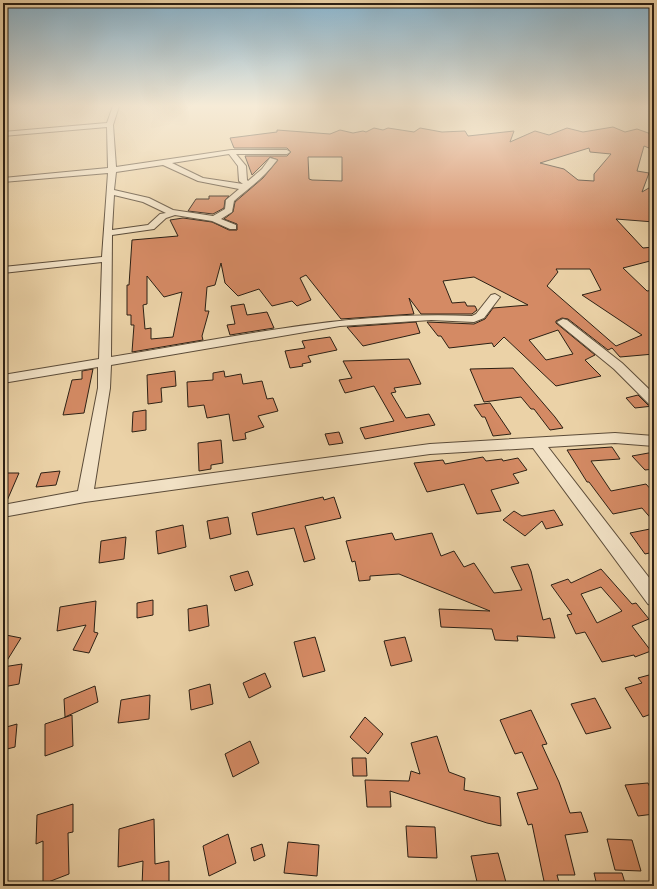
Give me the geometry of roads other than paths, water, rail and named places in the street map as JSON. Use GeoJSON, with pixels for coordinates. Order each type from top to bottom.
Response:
{"type":"FeatureCollection","features":[{"type":"Feature","properties":{"kind":"street"},"geometry":{"type":"LineString","coordinates":[[85,496],[101,412],[104,388],[107,259],[112,170],[111,147]]}},
{"type":"Feature","properties":{"kind":"street"},"geometry":{"type":"LineString","coordinates":[[3,180],[112,170],[230,152],[287,152]]}},
{"type":"Feature","properties":{"kind":"street"},"geometry":{"type":"LineString","coordinates":[[230,152],[242,166],[244,181],[249,186]]}},
{"type":"Feature","properties":{"kind":"street"},"geometry":{"type":"LineString","coordinates":[[214,219],[229,210],[228,202],[249,186],[273,160]]}},
{"type":"Feature","properties":{"kind":"street"},"geometry":{"type":"LineString","coordinates":[[160,163],[171,164],[192,176],[214,184],[249,186]]}},
{"type":"Feature","properties":{"kind":"street"},"geometry":{"type":"LineString","coordinates":[[110,192],[146,200],[174,212],[214,219],[233,227]]}},
{"type":"Feature","properties":{"kind":"street"},"geometry":{"type":"LineString","coordinates":[[108,233],[151,227],[163,216],[174,212]]}},
{"type":"Feature","properties":{"kind":"street"},"geometry":{"type":"LineString","coordinates":[[3,270],[107,259]]}},
{"type":"Feature","properties":{"kind":"street"},"geometry":{"type":"LineString","coordinates":[[3,379],[340,323],[426,317],[474,319],[480,316],[495,297]]}},
{"type":"Feature","properties":{"kind":"street"},"geometry":{"type":"LineString","coordinates":[[563,322],[618,366],[654,401]]}},
{"type":"Feature","properties":{"kind":"street"},"geometry":{"type":"LineString","coordinates":[[3,511],[85,496],[430,449],[615,438],[654,441]]}},
{"type":"Feature","properties":{"kind":"street"},"geometry":{"type":"LineString","coordinates":[[536,442],[654,598]]}}]}
